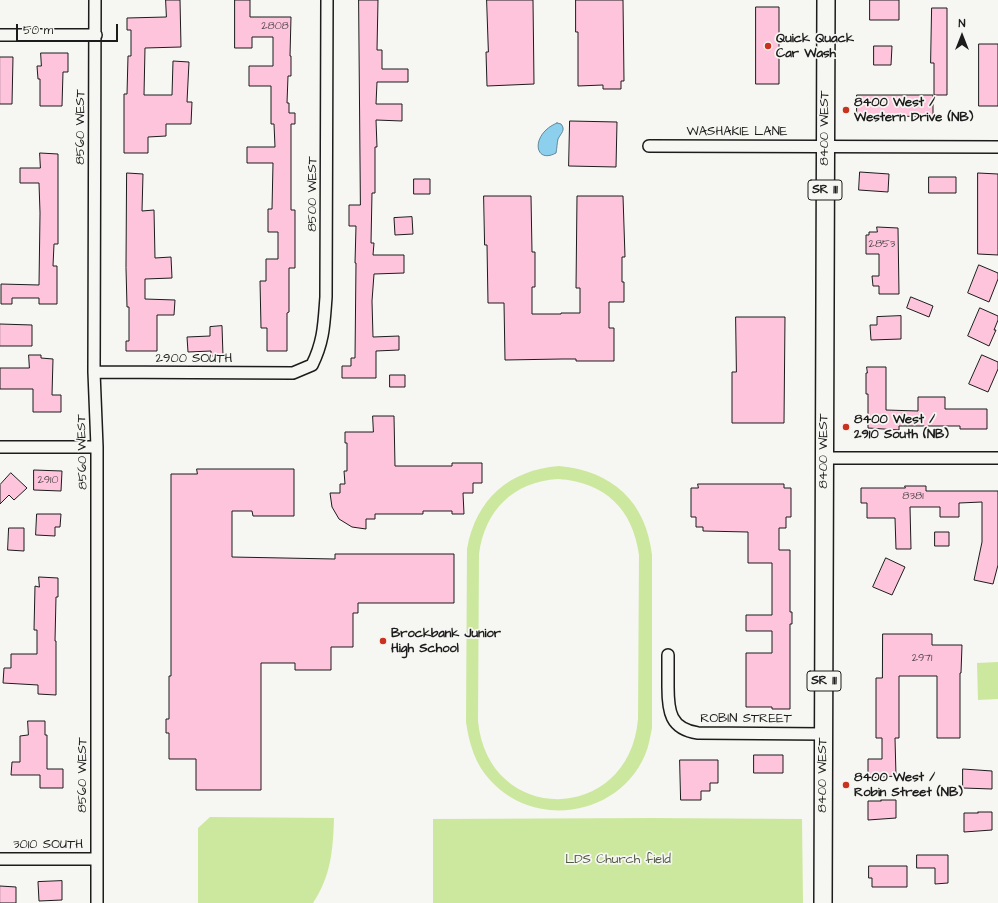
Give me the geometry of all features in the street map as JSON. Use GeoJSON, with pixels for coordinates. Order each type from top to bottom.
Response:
{"type":"FeatureCollection","features":[{"type":"Feature","properties":{"kind":"main road","name":"8400 WEST"},"geometry":{"type":"LineString","coordinates":[[823,903],[826,0]]}},
{"type":"Feature","properties":{"kind":"street","name":"8560 WEST"},"geometry":{"type":"LineString","coordinates":[[96,0],[94,372],[97,448],[97,903]]}},
{"type":"Feature","properties":{"kind":"street","name":"8500 WEST"},"geometry":{"type":"LineString","coordinates":[[293,373],[312,365],[319,352],[323,337],[326,298],[327,0]]}},
{"type":"Feature","properties":{"kind":"street"},"geometry":{"type":"LineString","coordinates":[[0,35],[96,35]]}},
{"type":"Feature","properties":{"kind":"street","name":"WASHAKIE LANE"},"geometry":{"type":"LineString","coordinates":[[649,146],[998,147]]}},
{"type":"Feature","properties":{"kind":"street","name":"2900 SOUTH"},"geometry":{"type":"LineString","coordinates":[[94,372],[293,373]]}},
{"type":"Feature","properties":{"kind":"street"},"geometry":{"type":"LineString","coordinates":[[0,447],[97,448]]}},
{"type":"Feature","properties":{"kind":"street"},"geometry":{"type":"LineString","coordinates":[[824,458],[998,458]]}},
{"type":"Feature","properties":{"kind":"street","name":"ROBIN STREET"},"geometry":{"type":"LineString","coordinates":[[668,655],[669,708],[673,720],[684,730],[698,733],[824,734]]}},
{"type":"Feature","properties":{"kind":"street","name":"3010 SOUTH"},"geometry":{"type":"LineString","coordinates":[[0,859],[97,859]]}},
{"type":"Feature","properties":{"kind":"green space"},"geometry":{"type":"Polygon","coordinates":[[[559,466],[578,469],[611,482],[624,492],[643,519],[652,555],[652,728],[648,748],[633,776],[616,792],[596,803],[575,809],[552,810],[530,806],[509,796],[490,780],[480,767],[471,745],[466,722],[467,549],[471,531],[487,502],[498,490],[510,481],[541,469],[559,466]],[[558,479],[542,481],[515,492],[504,501],[488,524],[482,538],[479,554],[478,721],[487,755],[506,780],[531,794],[558,799],[586,794],[611,779],[629,754],[638,719],[639,555],[636,539],[630,524],[614,501],[603,492],[575,481],[558,479]]]}},
{"type":"Feature","properties":{"kind":"green space"},"geometry":{"type":"Polygon","coordinates":[[[998,662],[998,699],[978,700],[977,663],[998,662]]]}},
{"type":"Feature","properties":{"kind":"green space"},"geometry":{"type":"Polygon","coordinates":[[[210,817],[334,818],[330,862],[324,883],[313,903],[198,903],[198,828],[210,817]]]}},
{"type":"Feature","properties":{"kind":"green space","name":"LDS Church field"},"geometry":{"type":"Polygon","coordinates":[[[433,819],[802,819],[803,903],[433,903],[433,819]]]}},
{"type":"Feature","properties":{"kind":"water"},"geometry":{"type":"Polygon","coordinates":[[[557,123],[561,124],[563,130],[558,139],[556,153],[549,156],[543,155],[538,147],[539,140],[548,128],[557,123]]]}},
{"type":"Feature","properties":{"kind":"building"},"geometry":{"type":"Polygon","coordinates":[[[166,0],[180,0],[181,47],[145,48],[144,95],[172,95],[173,61],[189,62],[187,102],[192,102],[191,124],[166,124],[166,136],[148,137],[148,153],[124,153],[124,94],[127,94],[128,56],[131,56],[131,30],[127,30],[127,18],[166,17],[166,0]]]}},
{"type":"Feature","properties":{"kind":"building"},"geometry":{"type":"Polygon","coordinates":[[[235,0],[250,0],[250,17],[291,17],[291,76],[288,76],[287,103],[289,103],[289,113],[295,113],[295,124],[291,124],[291,210],[295,210],[295,268],[289,268],[287,351],[267,351],[267,328],[261,328],[260,281],[266,281],[266,259],[278,259],[278,232],[268,232],[268,209],[272,209],[273,163],[247,163],[247,147],[275,147],[274,124],[271,124],[271,86],[249,86],[249,66],[273,66],[273,37],[252,37],[252,48],[235,48],[235,0]]]}},
{"type":"Feature","properties":{"kind":"building"},"geometry":{"type":"Polygon","coordinates":[[[359,0],[378,0],[377,50],[382,50],[382,69],[408,69],[408,82],[377,82],[376,104],[402,104],[402,121],[376,120],[377,147],[375,147],[375,193],[372,193],[371,243],[374,243],[373,255],[404,255],[404,273],[374,274],[372,301],[373,337],[399,336],[399,350],[376,351],[376,378],[342,378],[342,366],[351,366],[351,358],[355,358],[356,226],[349,226],[349,205],[360,205],[359,0]]]}},
{"type":"Feature","properties":{"kind":"building"},"geometry":{"type":"Polygon","coordinates":[[[487,0],[533,0],[534,84],[487,86],[487,0]]]}},
{"type":"Feature","properties":{"kind":"building"},"geometry":{"type":"Polygon","coordinates":[[[576,0],[623,0],[624,81],[621,81],[621,89],[603,89],[603,85],[578,86],[578,32],[576,32],[576,0]]]}},
{"type":"Feature","properties":{"kind":"building"},"geometry":{"type":"Polygon","coordinates":[[[870,0],[899,0],[899,20],[870,20],[870,0]]]}},
{"type":"Feature","properties":{"kind":"building","name":"Quick Quack Car Wash"},"geometry":{"type":"Polygon","coordinates":[[[756,7],[779,7],[779,84],[756,84],[756,7]]]}},
{"type":"Feature","properties":{"kind":"building"},"geometry":{"type":"Polygon","coordinates":[[[932,8],[947,8],[947,95],[934,95],[934,63],[931,63],[932,8]]]}},
{"type":"Feature","properties":{"kind":"building"},"geometry":{"type":"Polygon","coordinates":[[[979,44],[998,44],[998,106],[979,106],[979,44]]]}},
{"type":"Feature","properties":{"kind":"building"},"geometry":{"type":"Polygon","coordinates":[[[874,46],[892,46],[891,65],[874,65],[874,46]]]}},
{"type":"Feature","properties":{"kind":"building"},"geometry":{"type":"Polygon","coordinates":[[[41,53],[68,53],[68,72],[63,72],[62,106],[40,106],[40,79],[38,79],[37,66],[41,66],[41,53]]]}},
{"type":"Feature","properties":{"kind":"building"},"geometry":{"type":"Polygon","coordinates":[[[0,57],[13,57],[12,104],[0,104],[0,57]]]}},
{"type":"Feature","properties":{"kind":"building"},"geometry":{"type":"Polygon","coordinates":[[[857,95],[933,95],[933,116],[857,117],[857,95]]]}},
{"type":"Feature","properties":{"kind":"building"},"geometry":{"type":"Polygon","coordinates":[[[570,121],[617,122],[616,167],[569,166],[570,121]]]}},
{"type":"Feature","properties":{"kind":"building"},"geometry":{"type":"Polygon","coordinates":[[[40,153],[58,154],[58,244],[54,244],[53,266],[57,266],[57,304],[39,304],[39,298],[12,298],[12,304],[1,304],[1,284],[39,285],[39,183],[20,183],[20,168],[40,168],[40,153]]]}},
{"type":"Feature","properties":{"kind":"building"},"geometry":{"type":"Polygon","coordinates":[[[860,172],[889,174],[888,192],[859,190],[860,172]]]}},
{"type":"Feature","properties":{"kind":"building"},"geometry":{"type":"Polygon","coordinates":[[[127,173],[143,174],[142,211],[154,210],[155,258],[171,257],[172,278],[145,279],[145,299],[175,300],[174,315],[157,315],[157,351],[126,351],[126,341],[129,341],[129,307],[127,307],[126,268],[127,173]]]}},
{"type":"Feature","properties":{"kind":"building"},"geometry":{"type":"Polygon","coordinates":[[[978,173],[998,174],[998,255],[978,254],[978,173]]]}},
{"type":"Feature","properties":{"kind":"building"},"geometry":{"type":"Polygon","coordinates":[[[929,177],[956,177],[956,193],[929,193],[929,177]]]}},
{"type":"Feature","properties":{"kind":"building"},"geometry":{"type":"Polygon","coordinates":[[[414,179],[430,179],[430,194],[414,194],[414,179]]]}},
{"type":"Feature","properties":{"kind":"building"},"geometry":{"type":"Polygon","coordinates":[[[484,196],[531,196],[532,252],[535,252],[535,287],[532,287],[532,314],[561,314],[580,313],[580,288],[576,288],[577,196],[623,196],[625,257],[622,257],[622,282],[624,282],[624,302],[609,302],[609,328],[614,328],[614,361],[576,361],[576,359],[505,360],[504,303],[488,303],[484,196]]]}},
{"type":"Feature","properties":{"kind":"building"},"geometry":{"type":"Polygon","coordinates":[[[412,217],[413,234],[395,235],[394,218],[412,217]]]}},
{"type":"Feature","properties":{"kind":"building"},"geometry":{"type":"Polygon","coordinates":[[[877,227],[898,228],[899,294],[879,294],[879,286],[873,286],[872,276],[879,276],[879,254],[866,254],[866,235],[869,235],[869,232],[877,232],[877,227]]]}},
{"type":"Feature","properties":{"kind":"building"},"geometry":{"type":"Polygon","coordinates":[[[979,265],[998,273],[998,279],[989,302],[968,293],[979,265]]]}},
{"type":"Feature","properties":{"kind":"building"},"geometry":{"type":"Polygon","coordinates":[[[911,297],[933,306],[929,317],[907,308],[911,297]]]}},
{"type":"Feature","properties":{"kind":"building"},"geometry":{"type":"Polygon","coordinates":[[[980,308],[998,316],[994,330],[996,330],[989,346],[968,336],[980,308]]]}},
{"type":"Feature","properties":{"kind":"building"},"geometry":{"type":"Polygon","coordinates":[[[901,316],[901,339],[871,340],[870,325],[877,325],[877,317],[901,316]]]}},
{"type":"Feature","properties":{"kind":"building"},"geometry":{"type":"Polygon","coordinates":[[[736,317],[785,317],[784,423],[732,423],[732,372],[736,372],[736,317]]]}},
{"type":"Feature","properties":{"kind":"building"},"geometry":{"type":"Polygon","coordinates":[[[0,324],[32,325],[32,346],[0,346],[0,324]]]}},
{"type":"Feature","properties":{"kind":"building"},"geometry":{"type":"Polygon","coordinates":[[[222,326],[223,356],[211,356],[211,351],[188,352],[187,337],[210,336],[210,327],[222,326]]]}},
{"type":"Feature","properties":{"kind":"building"},"geometry":{"type":"Polygon","coordinates":[[[29,355],[41,355],[41,358],[53,359],[52,395],[61,395],[61,412],[33,412],[33,389],[0,389],[0,368],[29,368],[29,355]]]}},
{"type":"Feature","properties":{"kind":"building"},"geometry":{"type":"Polygon","coordinates":[[[982,355],[998,362],[998,369],[988,392],[969,384],[982,355]]]}},
{"type":"Feature","properties":{"kind":"building"},"geometry":{"type":"Polygon","coordinates":[[[867,367],[886,367],[886,410],[918,411],[918,397],[945,397],[945,409],[987,409],[987,429],[960,429],[960,426],[899,426],[899,430],[868,428],[868,394],[866,394],[867,367]]]}},
{"type":"Feature","properties":{"kind":"building"},"geometry":{"type":"Polygon","coordinates":[[[390,375],[405,375],[405,387],[390,387],[390,375]]]}},
{"type":"Feature","properties":{"kind":"building"},"geometry":{"type":"Polygon","coordinates":[[[373,416],[394,416],[395,466],[452,466],[452,463],[482,463],[482,483],[473,483],[473,493],[463,493],[464,514],[452,514],[452,511],[423,511],[423,514],[375,514],[375,519],[366,519],[366,529],[352,527],[339,519],[332,507],[330,493],[340,493],[340,484],[345,484],[344,471],[347,471],[347,443],[345,443],[345,432],[373,432],[373,416]]]}},
{"type":"Feature","properties":{"kind":"building"},"geometry":{"type":"Polygon","coordinates":[[[197,469],[294,469],[294,516],[253,516],[252,511],[232,511],[232,557],[335,559],[335,554],[454,554],[454,603],[358,603],[358,613],[353,613],[353,647],[331,647],[331,670],[295,670],[295,663],[261,663],[261,790],[196,790],[196,759],[169,759],[169,733],[166,733],[166,719],[169,719],[169,676],[171,676],[171,474],[197,474],[197,469]]]}},
{"type":"Feature","properties":{"kind":"building"},"geometry":{"type":"Polygon","coordinates":[[[34,470],[62,471],[61,491],[34,490],[34,470]]]}},
{"type":"Feature","properties":{"kind":"building"},"geometry":{"type":"Polygon","coordinates":[[[11,473],[27,488],[14,500],[9,495],[0,504],[0,485],[11,473]]]}},
{"type":"Feature","properties":{"kind":"building"},"geometry":{"type":"Polygon","coordinates":[[[698,484],[784,484],[784,488],[791,488],[791,517],[786,517],[786,528],[779,528],[779,550],[790,550],[790,612],[792,612],[792,624],[790,624],[790,709],[746,707],[746,653],[772,653],[772,631],[746,631],[746,615],[772,615],[772,563],[748,563],[748,532],[703,531],[703,527],[696,527],[696,517],[691,517],[691,488],[698,488],[698,484]]]}},
{"type":"Feature","properties":{"kind":"building"},"geometry":{"type":"Polygon","coordinates":[[[905,486],[926,486],[926,491],[998,491],[998,565],[993,584],[974,580],[982,542],[982,502],[959,503],[959,517],[940,517],[940,507],[910,507],[911,549],[896,549],[895,518],[867,518],[867,503],[861,503],[861,488],[905,488],[905,486]]]}},
{"type":"Feature","properties":{"kind":"building"},"geometry":{"type":"Polygon","coordinates":[[[37,514],[61,514],[60,527],[55,527],[55,536],[36,535],[37,514]]]}},
{"type":"Feature","properties":{"kind":"building"},"geometry":{"type":"Polygon","coordinates":[[[9,528],[24,528],[24,551],[8,550],[9,528]]]}},
{"type":"Feature","properties":{"kind":"building"},"geometry":{"type":"Polygon","coordinates":[[[935,532],[949,532],[949,546],[935,546],[935,532]]]}},
{"type":"Feature","properties":{"kind":"building"},"geometry":{"type":"Polygon","coordinates":[[[886,558],[905,567],[892,595],[873,587],[886,558]]]}},
{"type":"Feature","properties":{"kind":"building"},"geometry":{"type":"Polygon","coordinates":[[[39,577],[58,578],[55,641],[56,695],[38,694],[38,685],[3,683],[4,668],[11,668],[11,654],[37,654],[37,630],[34,630],[35,586],[39,587],[39,577]]]}},
{"type":"Feature","properties":{"kind":"building"},"geometry":{"type":"Polygon","coordinates":[[[883,634],[932,634],[932,645],[962,645],[960,673],[960,738],[937,738],[937,676],[899,676],[899,738],[895,738],[896,776],[868,778],[868,759],[882,759],[882,738],[876,738],[876,678],[882,678],[883,634]]]}},
{"type":"Feature","properties":{"kind":"building"},"geometry":{"type":"Polygon","coordinates":[[[28,721],[45,721],[45,735],[47,735],[47,769],[63,769],[63,788],[40,788],[40,775],[11,775],[12,762],[20,762],[20,736],[28,735],[28,721]]]}},
{"type":"Feature","properties":{"kind":"building"},"geometry":{"type":"Polygon","coordinates":[[[754,755],[783,755],[783,773],[754,773],[754,755]]]}},
{"type":"Feature","properties":{"kind":"building"},"geometry":{"type":"Polygon","coordinates":[[[680,760],[718,760],[718,783],[710,783],[710,791],[701,791],[701,800],[681,800],[680,760]]]}},
{"type":"Feature","properties":{"kind":"building"},"geometry":{"type":"Polygon","coordinates":[[[963,769],[992,771],[992,789],[963,788],[963,769]]]}},
{"type":"Feature","properties":{"kind":"building"},"geometry":{"type":"Polygon","coordinates":[[[896,800],[896,818],[868,820],[868,801],[896,800]]]}},
{"type":"Feature","properties":{"kind":"building"},"geometry":{"type":"Polygon","coordinates":[[[992,812],[992,830],[964,832],[964,813],[992,812]]]}},
{"type":"Feature","properties":{"kind":"building"},"geometry":{"type":"Polygon","coordinates":[[[917,855],[948,855],[948,883],[935,884],[935,868],[917,868],[917,855]]]}},
{"type":"Feature","properties":{"kind":"building"},"geometry":{"type":"Polygon","coordinates":[[[869,866],[907,866],[907,887],[872,887],[872,878],[869,878],[869,866]]]}},
{"type":"Feature","properties":{"kind":"building"},"geometry":{"type":"Polygon","coordinates":[[[62,881],[62,900],[39,901],[38,882],[62,881]]]}},
{"type":"Feature","properties":{"kind":"building"},"geometry":{"type":"Polygon","coordinates":[[[0,886],[16,887],[16,903],[0,903],[0,886]]]}},
{"type":"Feature","properties":{"kind":"place","name":"Quick Quack Car Wash"},"geometry":{"type":"Point","coordinates":[768,46]}},
{"type":"Feature","properties":{"kind":"place","name":"8400 West / Western Drive (NB)"},"geometry":{"type":"Point","coordinates":[846,110]}},
{"type":"Feature","properties":{"kind":"place","name":"8400 West / 2910 South (NB)"},"geometry":{"type":"Point","coordinates":[846,427]}},
{"type":"Feature","properties":{"kind":"place","name":"Brockbank Junior High School"},"geometry":{"type":"Point","coordinates":[383,641]}},
{"type":"Feature","properties":{"kind":"place","name":"8400 West / Robin Street (NB)"},"geometry":{"type":"Point","coordinates":[846,785]}}]}
